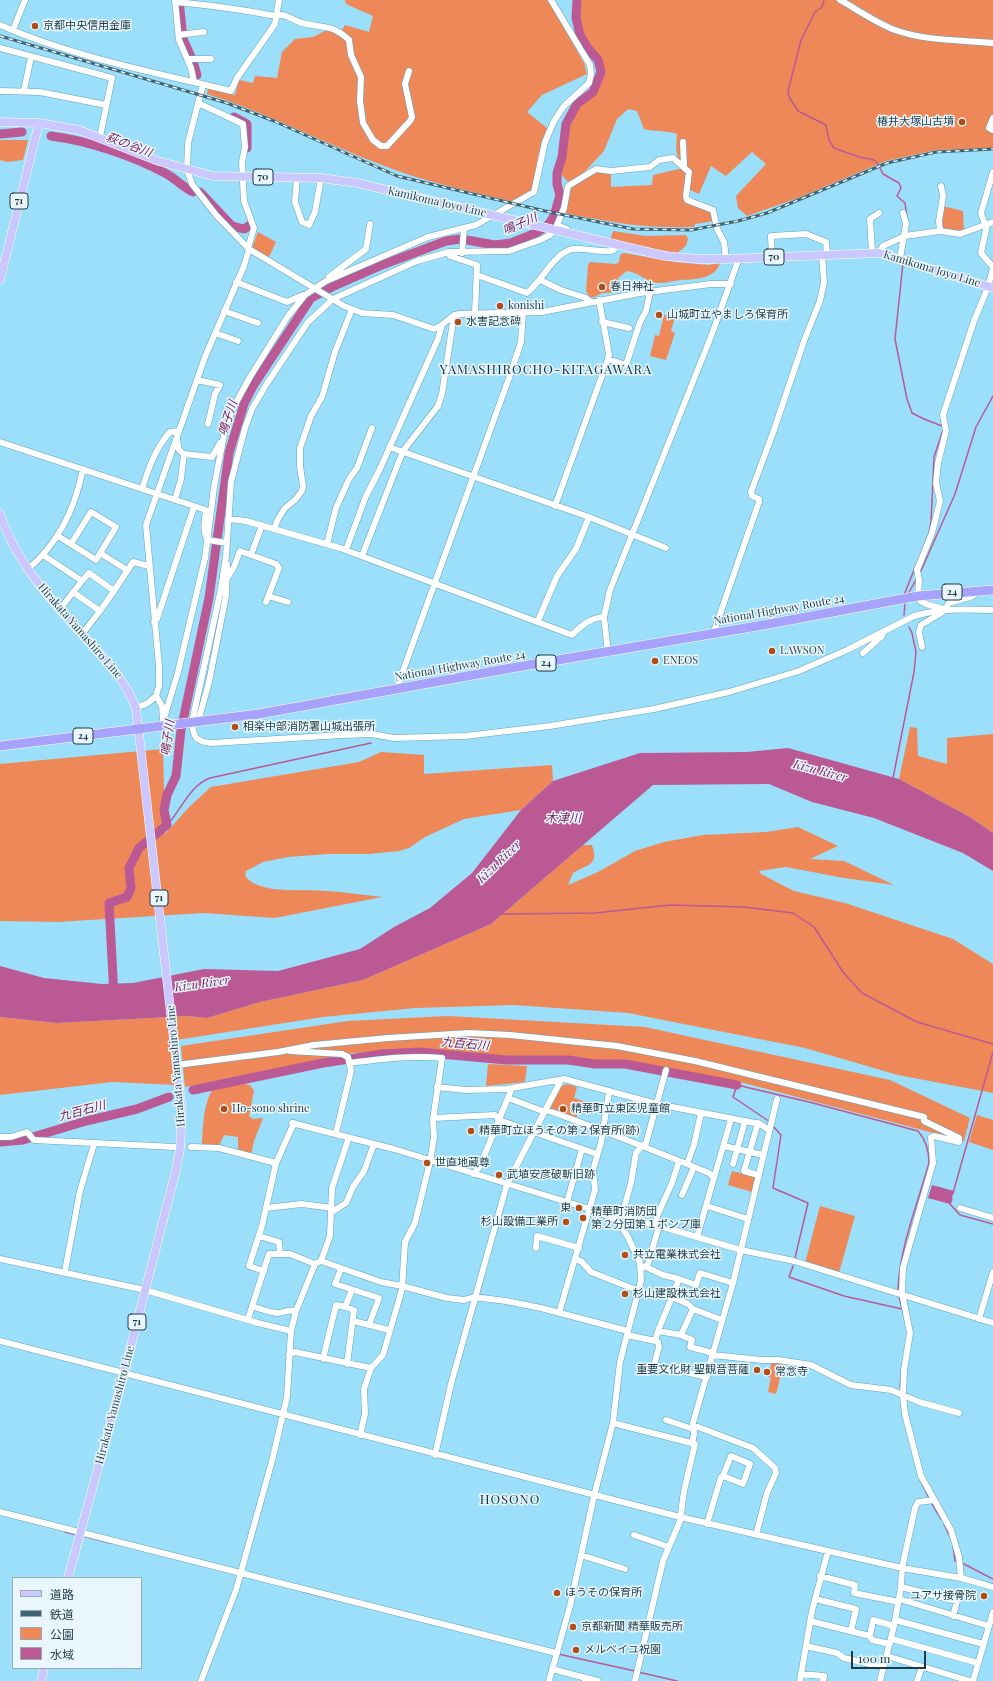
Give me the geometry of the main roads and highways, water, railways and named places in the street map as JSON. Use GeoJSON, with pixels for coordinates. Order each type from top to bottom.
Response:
{"type":"FeatureCollection","features":[{"type":"Feature","properties":{"kind":"highway","name":"National Highway Route 24"},"geometry":{"type":"LineString","coordinates":[[0,746],[140,731],[164,724],[195,722],[259,714],[608,653],[899,599],[978,590],[993,590]]}},
{"type":"Feature","properties":{"kind":"main road","name":"Kamikoma Joyo Line"},"geometry":{"type":"LineString","coordinates":[[0,122],[39,123],[79,130],[158,161],[213,176],[321,178],[357,183],[670,257],[726,259],[876,253],[900,258],[991,288]]}},
{"type":"Feature","properties":{"kind":"main road","name":"71"},"geometry":{"type":"LineString","coordinates":[[0,280],[39,123]]}},
{"type":"Feature","properties":{"kind":"main road","name":"Hirakata Yamashiro Line"},"geometry":{"type":"LineString","coordinates":[[0,514],[12,541],[28,569],[60,609],[113,668],[128,689],[136,708],[140,731],[182,1112],[180,1150],[124,1373],[68,1577]]}},
{"type":"Feature","properties":{"kind":"main road"},"geometry":{"type":"LineString","coordinates":[[41,1681],[44,1669]]}},
{"type":"Feature","properties":{"kind":"water","name":"木津川"},"geometry":{"type":"Polygon","coordinates":[[[788,748],[899,779],[970,817],[993,833],[993,871],[963,853],[874,818],[812,802],[769,784],[653,785],[491,924],[363,980],[260,1002],[207,1018],[188,1016],[57,1023],[0,1017],[0,966],[44,978],[102,984],[133,983],[204,969],[278,971],[360,949],[394,927],[430,908],[472,873],[521,810],[553,781],[640,753],[747,752],[788,748]]]}},
{"type":"Feature","properties":{"kind":"water"},"geometry":{"type":"Polygon","coordinates":[[[932,1185],[954,1191],[950,1204],[928,1198],[932,1185]]]}},
{"type":"Feature","properties":{"kind":"waterway","name":"萩の谷川"},"geometry":{"type":"LineString","coordinates":[[179,0],[183,39],[193,61],[197,75]]}},
{"type":"Feature","properties":{"kind":"waterway","name":"鳴子川"},"geometry":{"type":"LineString","coordinates":[[114,996],[109,903],[127,897],[131,888],[129,868],[139,848],[167,825],[164,810],[167,795],[176,776],[181,730],[209,598],[229,453],[244,404],[253,386],[311,298],[382,265],[446,241],[461,239],[495,245],[511,243],[536,233],[549,224],[554,216],[560,195],[557,184],[557,173],[562,157],[566,124],[577,104],[593,92],[601,72],[598,60],[587,47],[580,35],[576,18],[577,0]]}},
{"type":"Feature","properties":{"kind":"waterway"},"geometry":{"type":"LineString","coordinates":[[824,0],[822,7],[815,12],[801,40],[788,91],[789,97],[798,111],[826,125],[829,140],[834,148],[859,157],[874,160],[878,164],[883,174],[899,183],[901,188],[897,196],[905,203],[907,218]]}},
{"type":"Feature","properties":{"kind":"waterway","name":"萩の谷川"},"geometry":{"type":"LineString","coordinates":[[234,117],[247,124],[247,148]]}},
{"type":"Feature","properties":{"kind":"waterway","name":"萩の谷川"},"geometry":{"type":"LineString","coordinates":[[0,134],[22,132]]}},
{"type":"Feature","properties":{"kind":"waterway","name":"萩の谷川"},"geometry":{"type":"LineString","coordinates":[[51,136],[95,145],[138,160],[165,173],[193,192]]}},
{"type":"Feature","properties":{"kind":"waterway","name":"萩の谷川"},"geometry":{"type":"LineString","coordinates":[[200,192],[232,226],[244,229],[250,225]]}},
{"type":"Feature","properties":{"kind":"waterway"},"geometry":{"type":"LineString","coordinates":[[903,263],[895,339],[907,399],[912,413],[942,426]]}},
{"type":"Feature","properties":{"kind":"waterway"},"geometry":{"type":"LineString","coordinates":[[920,573],[955,494],[976,427],[993,396]]}},
{"type":"Feature","properties":{"kind":"waterway"},"geometry":{"type":"LineString","coordinates":[[904,595],[929,533],[931,522],[934,457],[943,430]]}},
{"type":"Feature","properties":{"kind":"waterway"},"geometry":{"type":"LineString","coordinates":[[908,594],[917,578]]}},
{"type":"Feature","properties":{"kind":"waterway"},"geometry":{"type":"LineString","coordinates":[[904,615],[905,603]]}},
{"type":"Feature","properties":{"kind":"waterway"},"geometry":{"type":"LineString","coordinates":[[893,778],[914,672],[916,652],[912,633],[909,627]]}},
{"type":"Feature","properties":{"kind":"waterway"},"geometry":{"type":"LineString","coordinates":[[167,825],[191,792],[197,786],[210,778],[371,743]]}},
{"type":"Feature","properties":{"kind":"waterway"},"geometry":{"type":"LineString","coordinates":[[502,914],[595,913],[670,905],[744,907],[793,913],[814,927],[843,972],[862,993],[917,1022],[993,1044]]}},
{"type":"Feature","properties":{"kind":"waterway","name":"九百石川"},"geometry":{"type":"LineString","coordinates":[[193,1090],[323,1063],[382,1054],[419,1052],[506,1060],[568,1060],[595,1064],[625,1064],[737,1085]]}},
{"type":"Feature","properties":{"kind":"waterway"},"geometry":{"type":"LineString","coordinates":[[953,1193],[993,1052]]}},
{"type":"Feature","properties":{"kind":"waterway"},"geometry":{"type":"LineString","coordinates":[[770,1122],[733,1097],[737,1085],[813,1103],[918,1131],[921,1134],[926,1146],[929,1163],[905,1243],[899,1275],[898,1290]]}},
{"type":"Feature","properties":{"kind":"waterway","name":"九百石川"},"geometry":{"type":"LineString","coordinates":[[0,1142],[23,1140],[86,1121],[137,1109],[169,1097]]}},
{"type":"Feature","properties":{"kind":"waterway"},"geometry":{"type":"LineString","coordinates":[[772,1125],[781,1135],[773,1188],[808,1203],[795,1258]]}},
{"type":"Feature","properties":{"kind":"waterway"},"geometry":{"type":"LineString","coordinates":[[952,1199],[950,1204],[960,1215],[993,1224]]}},
{"type":"Feature","properties":{"kind":"waterway"},"geometry":{"type":"LineString","coordinates":[[793,1266],[789,1277],[844,1296],[902,1309]]}},
{"type":"Feature","properties":{"kind":"waterway"},"geometry":{"type":"LineString","coordinates":[[899,1297],[904,1316]]}},
{"type":"Feature","properties":{"kind":"waterway"},"geometry":{"type":"LineString","coordinates":[[900,1387],[902,1365]]}},
{"type":"Feature","properties":{"kind":"waterway"},"geometry":{"type":"LineString","coordinates":[[920,1480],[929,1498]]}},
{"type":"Feature","properties":{"kind":"waterway"},"geometry":{"type":"LineString","coordinates":[[931,1502],[941,1519]]}},
{"type":"Feature","properties":{"kind":"waterway"},"geometry":{"type":"LineString","coordinates":[[944,1524],[950,1537]]}},
{"type":"Feature","properties":{"kind":"waterway"},"geometry":{"type":"LineString","coordinates":[[65,1532],[77,1535]]}},
{"type":"Feature","properties":{"kind":"waterway"},"geometry":{"type":"LineString","coordinates":[[83,1536],[110,1543]]}},
{"type":"Feature","properties":{"kind":"waterway"},"geometry":{"type":"LineString","coordinates":[[953,1546],[955,1561],[958,1562]]}},
{"type":"Feature","properties":{"kind":"waterway"},"geometry":{"type":"LineString","coordinates":[[962,1563],[993,1579]]}},
{"type":"Feature","properties":{"kind":"waterway"},"geometry":{"type":"LineString","coordinates":[[304,1592],[341,1601]]}},
{"type":"Feature","properties":{"kind":"waterway"},"geometry":{"type":"LineString","coordinates":[[558,1654],[635,1671]]}},
{"type":"Feature","properties":{"kind":"waterway"},"geometry":{"type":"LineString","coordinates":[[638,1672],[677,1681]]}},
{"type":"Feature","properties":{"kind":"railway"},"geometry":{"type":"LineString","coordinates":[[0,36],[227,103],[274,121],[397,176],[545,211],[633,229],[691,230],[738,221],[767,213],[887,163],[936,152],[993,149]]}},
{"type":"Feature","properties":{"kind":"place","name":"京都中央信用金庫"},"geometry":{"type":"Point","coordinates":[35,26]}},
{"type":"Feature","properties":{"kind":"place","name":"椿井大塚山古墳"},"geometry":{"type":"Point","coordinates":[962,122]}},
{"type":"Feature","properties":{"kind":"place","name":"春日神社"},"geometry":{"type":"Point","coordinates":[602,287]}},
{"type":"Feature","properties":{"kind":"place","name":"konishi"},"geometry":{"type":"Point","coordinates":[500,306]}},
{"type":"Feature","properties":{"kind":"place","name":"山城町立やましろ保育所"},"geometry":{"type":"Point","coordinates":[659,315]}},
{"type":"Feature","properties":{"kind":"place","name":"水害記念碑"},"geometry":{"type":"Point","coordinates":[458,322]}},
{"type":"Feature","properties":{"kind":"place","name":"LAWSON"},"geometry":{"type":"Point","coordinates":[772,651]}},
{"type":"Feature","properties":{"kind":"place","name":"ENEOS"},"geometry":{"type":"Point","coordinates":[655,661]}},
{"type":"Feature","properties":{"kind":"place","name":"相楽中部消防署山城出張所"},"geometry":{"type":"Point","coordinates":[235,727]}},
{"type":"Feature","properties":{"kind":"place","name":"Ho-sono shrine"},"geometry":{"type":"Point","coordinates":[224,1109]}},
{"type":"Feature","properties":{"kind":"place","name":"精華町立東区児童館"},"geometry":{"type":"Point","coordinates":[563,1109]}},
{"type":"Feature","properties":{"kind":"place","name":"精華町立ほうその第２保育所(跡)"},"geometry":{"type":"Point","coordinates":[471,1131]}},
{"type":"Feature","properties":{"kind":"place","name":"世直地蔵尊"},"geometry":{"type":"Point","coordinates":[427,1163]}},
{"type":"Feature","properties":{"kind":"place","name":"武埴安彦破斬旧跡"},"geometry":{"type":"Point","coordinates":[499,1175]}},
{"type":"Feature","properties":{"kind":"place","name":"東"},"geometry":{"type":"Point","coordinates":[579,1208]}},
{"type":"Feature","properties":{"kind":"place","name":"精華町消防団 第２分団第１ポンプ庫"},"geometry":{"type":"Point","coordinates":[583,1218]}},
{"type":"Feature","properties":{"kind":"place","name":"杉山設備工業所"},"geometry":{"type":"Point","coordinates":[566,1222]}},
{"type":"Feature","properties":{"kind":"place","name":"共立電業株式会社"},"geometry":{"type":"Point","coordinates":[625,1255]}},
{"type":"Feature","properties":{"kind":"place","name":"杉山建設株式会社"},"geometry":{"type":"Point","coordinates":[625,1294]}},
{"type":"Feature","properties":{"kind":"place","name":"重要文化財 聖観音菩薩"},"geometry":{"type":"Point","coordinates":[757,1370]}},
{"type":"Feature","properties":{"kind":"place","name":"常念寺"},"geometry":{"type":"Point","coordinates":[767,1372]}},
{"type":"Feature","properties":{"kind":"place","name":"ほうその保育所"},"geometry":{"type":"Point","coordinates":[557,1593]}},
{"type":"Feature","properties":{"kind":"place","name":"ユアサ接骨院"},"geometry":{"type":"Point","coordinates":[984,1596]}},
{"type":"Feature","properties":{"kind":"place","name":"京都新聞 精華販売所"},"geometry":{"type":"Point","coordinates":[573,1627]}},
{"type":"Feature","properties":{"kind":"place","name":"メルベイユ祝園"},"geometry":{"type":"Point","coordinates":[576,1650]}},
{"type":"Feature","properties":{"kind":"district","name":"YAMASHIROCHO-KITAGAWARA"},"geometry":{"type":"Point","coordinates":[546,370]}},
{"type":"Feature","properties":{"kind":"district","name":"HOSONO"},"geometry":{"type":"Point","coordinates":[510,1500]}},
{"type":"Feature","properties":{"kind":"water label","name":"Kizu River"},"geometry":{"type":"Point","coordinates":[820,771]}},
{"type":"Feature","properties":{"kind":"water label","name":"Kizu River"},"geometry":{"type":"Point","coordinates":[499,862]}},
{"type":"Feature","properties":{"kind":"water label","name":"Kizu River"},"geometry":{"type":"Point","coordinates":[202,984]}}]}
